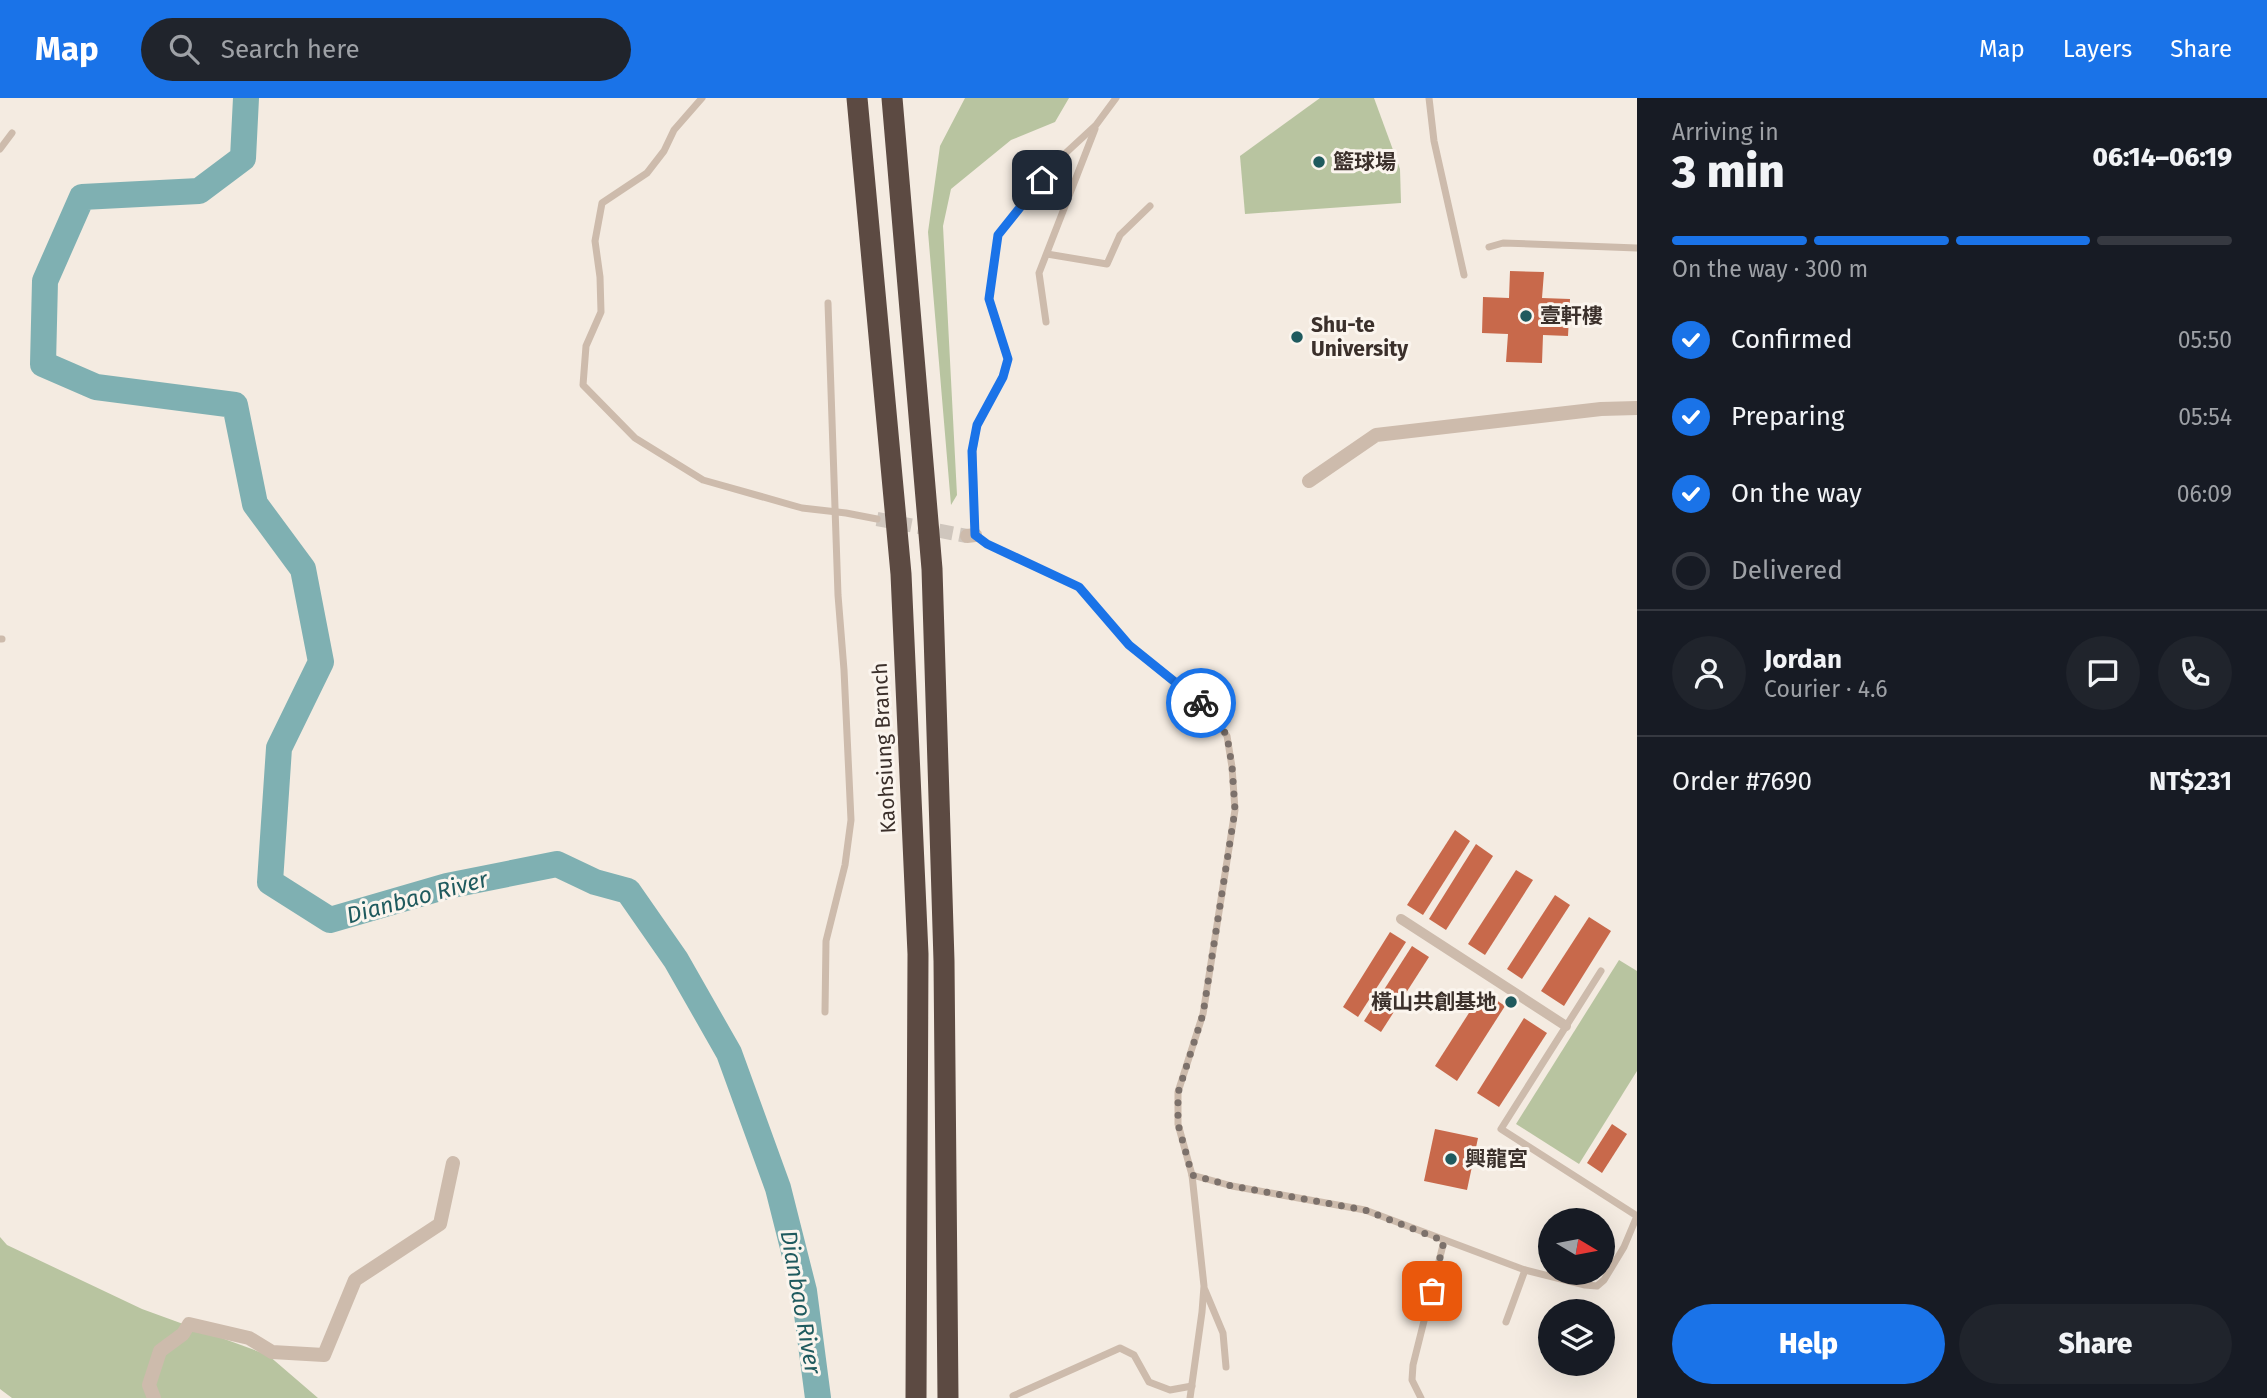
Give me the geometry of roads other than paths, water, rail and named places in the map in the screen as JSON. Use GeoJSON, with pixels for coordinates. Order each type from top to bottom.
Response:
{"type":"FeatureCollection","features":[{"type":"Feature","properties":{"kind":"highway","name":"Kaohsiung Branch"},"geometry":{"type":"LineString","coordinates":[[857,98],[901,574],[918,954],[916,1398]]}},
{"type":"Feature","properties":{"kind":"highway"},"geometry":{"type":"LineString","coordinates":[[892,98],[932,569],[944,961],[948,1398]]}},
{"type":"Feature","properties":{"kind":"street"},"geometry":{"type":"LineString","coordinates":[[1309,481],[1376,435],[1587,411],[1637,408]]}},
{"type":"Feature","properties":{"kind":"street"},"geometry":{"type":"LineString","coordinates":[[1401,919],[1566,1026]]}},
{"type":"Feature","properties":{"kind":"street"},"geometry":{"type":"LineString","coordinates":[[154,1398],[149,1385],[160,1351],[183,1334],[189,1324],[248,1338],[272,1352],[324,1355],[355,1280],[440,1224],[453,1163]]}},
{"type":"Feature","properties":{"kind":"lane"},"geometry":{"type":"LineString","coordinates":[[702,98],[674,130],[664,151],[647,173],[602,203],[595,241],[601,312],[586,346],[583,385],[635,438],[703,480],[802,508],[877,519]]}},
{"type":"Feature","properties":{"kind":"lane"},"geometry":{"type":"LineString","coordinates":[[1116,98],[1096,125],[1056,162],[998,235],[989,299],[1008,359],[1003,377],[977,425],[972,451],[971,535],[1079,587],[1129,645],[1202,703],[1227,736],[1235,810],[1203,1014],[1178,1093],[1178,1124],[1192,1175],[1204,1286],[1190,1398]]}},
{"type":"Feature","properties":{"kind":"lane"},"geometry":{"type":"LineString","coordinates":[[1429,98],[1434,141],[1464,275]]}},
{"type":"Feature","properties":{"kind":"lane"},"geometry":{"type":"LineString","coordinates":[[1046,322],[1039,273],[1096,125]]}},
{"type":"Feature","properties":{"kind":"lane"},"geometry":{"type":"LineString","coordinates":[[0,149],[12,133]]}},
{"type":"Feature","properties":{"kind":"lane"},"geometry":{"type":"LineString","coordinates":[[1047,254],[1107,264],[1120,235],[1150,206]]}},
{"type":"Feature","properties":{"kind":"lane"},"geometry":{"type":"LineString","coordinates":[[1489,247],[1503,243],[1637,248]]}},
{"type":"Feature","properties":{"kind":"lane"},"geometry":{"type":"LineString","coordinates":[[825,1012],[826,941],[845,865],[851,820],[838,595],[828,303]]}},
{"type":"Feature","properties":{"kind":"lane"},"geometry":{"type":"LineString","coordinates":[[1192,1175],[1232,1186],[1365,1210],[1525,1270],[1597,1286],[1612,1269],[1637,1216],[1501,1129],[1601,971]]}},
{"type":"Feature","properties":{"kind":"lane"},"geometry":{"type":"LineString","coordinates":[[1422,1398],[1412,1380],[1413,1365],[1444,1241]]}},
{"type":"Feature","properties":{"kind":"lane"},"geometry":{"type":"LineString","coordinates":[[1506,1322],[1525,1270]]}},
{"type":"Feature","properties":{"kind":"lane"},"geometry":{"type":"LineString","coordinates":[[1204,1286],[1223,1333],[1226,1367]]}},
{"type":"Feature","properties":{"kind":"lane"},"geometry":{"type":"LineString","coordinates":[[1013,1396],[1120,1348],[1134,1355],[1150,1382],[1170,1390],[1192,1385]]}},
{"type":"Feature","properties":{"kind":"waterway","name":"Dianbao River"},"geometry":{"type":"LineString","coordinates":[[246,98],[243,158],[199,191],[82,197],[45,281],[43,364],[96,387],[235,405],[255,504],[303,569],[321,662],[279,748],[270,882],[330,920],[447,886],[557,864],[595,882],[628,891],[676,960],[729,1053],[778,1188],[804,1291],[818,1398]]}},
{"type":"Feature","properties":{"kind":"tunnel"},"geometry":{"type":"LineString","coordinates":[[877,519],[967,536]]}},
{"type":"Feature","properties":{"kind":"place","name":"籃球場"},"geometry":{"type":"Point","coordinates":[1319,162]}},
{"type":"Feature","properties":{"kind":"place","name":"壹軒樓"},"geometry":{"type":"Point","coordinates":[1526,316]}},
{"type":"Feature","properties":{"kind":"place","name":"Shu-te University"},"geometry":{"type":"Point","coordinates":[1297,337]}},
{"type":"Feature","properties":{"kind":"place","name":"橫山共創基地"},"geometry":{"type":"Point","coordinates":[1511,1002]}},
{"type":"Feature","properties":{"kind":"place","name":"興龍宮"},"geometry":{"type":"Point","coordinates":[1451,1159]}}]}
